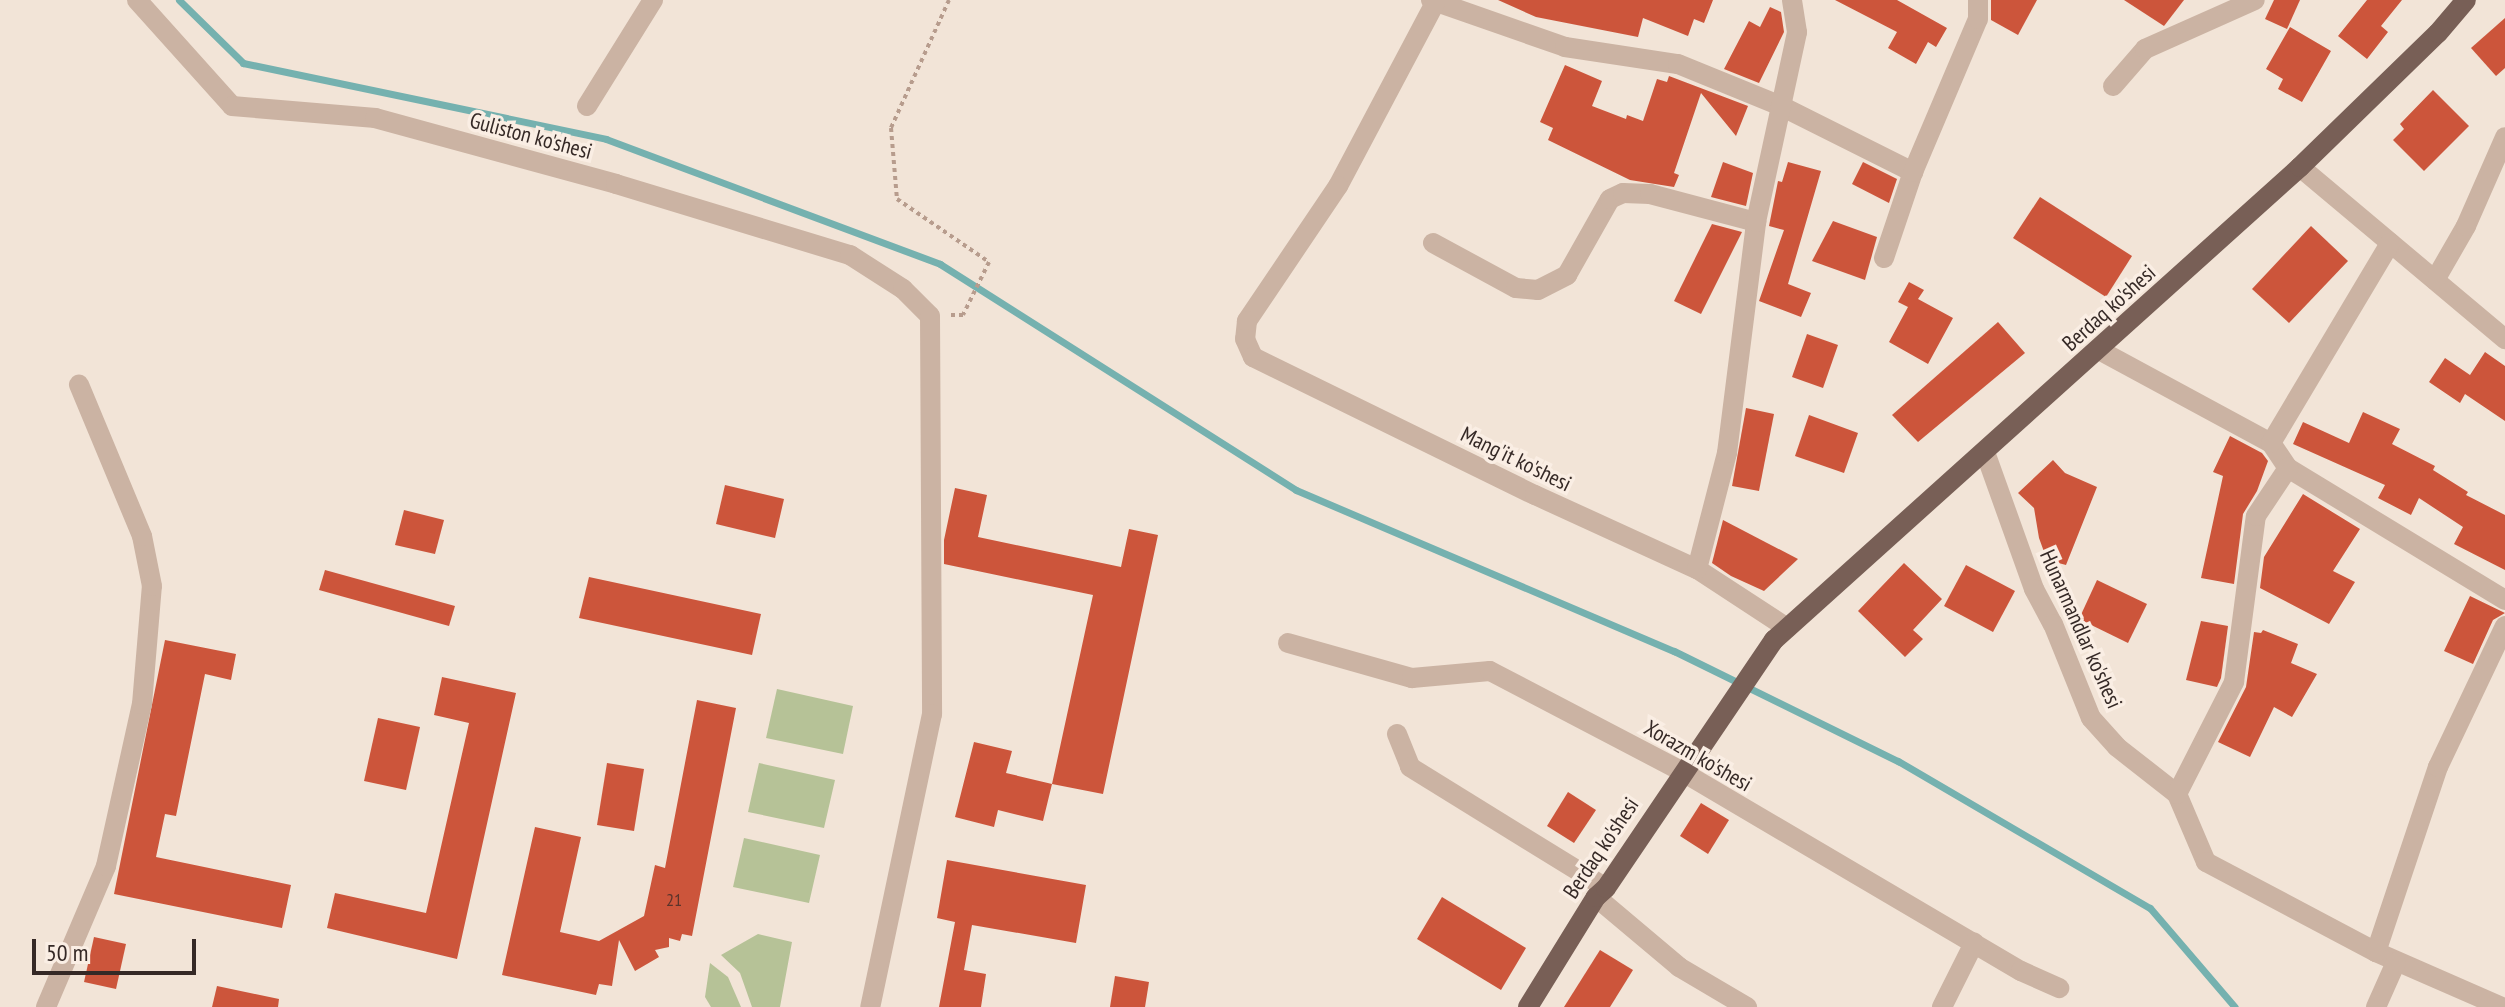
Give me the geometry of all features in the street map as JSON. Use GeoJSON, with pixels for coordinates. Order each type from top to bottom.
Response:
{"type":"FeatureCollection","features":[{"type":"Feature","properties":{"kind":"main road","name":"Berdaq ko'shesi"},"geometry":{"type":"LineString","coordinates":[[1528,1007],[1681,771],[1780,634],[2300,167],[2438,33],[2466,0]]}},
{"type":"Feature","properties":{"kind":"street","name":"Guliston ko'shesi"},"geometry":{"type":"LineString","coordinates":[[137,0],[232,106],[375,118],[704,211],[850,255],[903,289],[930,316],[932,714],[870,1007]]}},
{"type":"Feature","properties":{"kind":"street"},"geometry":{"type":"LineString","coordinates":[[587,106],[653,0]]}},
{"type":"Feature","properties":{"kind":"street"},"geometry":{"type":"LineString","coordinates":[[1697,569],[1727,453],[1756,222],[1797,32],[1792,0]]}},
{"type":"Feature","properties":{"kind":"street"},"geometry":{"type":"LineString","coordinates":[[1884,258],[1913,172],[1978,19],[1978,0]]}},
{"type":"Feature","properties":{"kind":"street"},"geometry":{"type":"LineString","coordinates":[[2113,86],[2145,49],[2255,0]]}},
{"type":"Feature","properties":{"kind":"street"},"geometry":{"type":"LineString","coordinates":[[1433,2],[1565,47],[1678,64],[1781,106],[1913,172]]}},
{"type":"Feature","properties":{"kind":"street","name":"Mang'it ko'shesi"},"geometry":{"type":"LineString","coordinates":[[1433,2],[1338,186],[1247,321],[1245,339],[1253,357],[1535,495],[1697,569],[1780,634]]}},
{"type":"Feature","properties":{"kind":"street"},"geometry":{"type":"LineString","coordinates":[[2435,280],[2466,226],[2505,137]]}},
{"type":"Feature","properties":{"kind":"street"},"geometry":{"type":"LineString","coordinates":[[2300,167],[2505,339]]}},
{"type":"Feature","properties":{"kind":"street"},"geometry":{"type":"LineString","coordinates":[[1433,243],[1516,288],[1538,290],[1567,275],[1610,199],[1623,193],[1650,194],[1756,222]]}},
{"type":"Feature","properties":{"kind":"street"},"geometry":{"type":"LineString","coordinates":[[2271,443],[2336,328],[2390,243]]}},
{"type":"Feature","properties":{"kind":"street"},"geometry":{"type":"LineString","coordinates":[[2099,350],[2271,443],[2288,468],[2505,600]]}},
{"type":"Feature","properties":{"kind":"street"},"geometry":{"type":"LineString","coordinates":[[56,1006],[106,866],[142,704],[152,586],[142,536],[79,385]]}},
{"type":"Feature","properties":{"kind":"street","name":"Hunarmandlar ko'shesi"},"geometry":{"type":"LineString","coordinates":[[1985,452],[2034,589],[2053,624],[2091,718],[2117,747],[2177,794],[2206,862],[2396,962],[2502,1007]]}},
{"type":"Feature","properties":{"kind":"street"},"geometry":{"type":"LineString","coordinates":[[2177,794],[2234,682],[2256,516],[2288,468]]}},
{"type":"Feature","properties":{"kind":"street"},"geometry":{"type":"LineString","coordinates":[[2376,952],[2438,767],[2505,626]]}},
{"type":"Feature","properties":{"kind":"street","name":"Xorazm ko'shesi"},"geometry":{"type":"LineString","coordinates":[[1288,643],[1412,678],[1490,671],[1681,771],[1974,943],[2059,988]]}},
{"type":"Feature","properties":{"kind":"street"},"geometry":{"type":"LineString","coordinates":[[1397,734],[1410,767],[1601,892],[1679,967],[1739,1005]]}},
{"type":"Feature","properties":{"kind":"street"},"geometry":{"type":"LineString","coordinates":[[1942,1007],[1974,943]]}},
{"type":"Feature","properties":{"kind":"street"},"geometry":{"type":"LineString","coordinates":[[2376,1007],[2396,962]]}},
{"type":"Feature","properties":{"kind":"path"},"geometry":{"type":"LineString","coordinates":[[949,0],[891,128],[897,199],[989,262],[963,315]]}},
{"type":"Feature","properties":{"kind":"green space"},"geometry":{"type":"Polygon","coordinates":[[[777,689],[853,706],[843,754],[766,738],[777,689]]]}},
{"type":"Feature","properties":{"kind":"green space"},"geometry":{"type":"Polygon","coordinates":[[[759,763],[835,780],[824,828],[748,812],[759,763]]]}},
{"type":"Feature","properties":{"kind":"green space"},"geometry":{"type":"Polygon","coordinates":[[[744,838],[820,855],[809,903],[733,887],[744,838]]]}},
{"type":"Feature","properties":{"kind":"green space"},"geometry":{"type":"Polygon","coordinates":[[[758,934],[792,942],[780,1007],[752,1007],[740,973],[721,955],[758,934]]]}},
{"type":"Feature","properties":{"kind":"green space"},"geometry":{"type":"Polygon","coordinates":[[[710,963],[728,977],[741,1007],[711,1007],[705,997],[710,963]]]}},
{"type":"Feature","properties":{"kind":"building"},"geometry":{"type":"Polygon","coordinates":[[[1498,0],[1713,0],[1704,23],[1694,19],[1688,36],[1643,18],[1638,37],[1536,17],[1498,0]]]}},
{"type":"Feature","properties":{"kind":"building"},"geometry":{"type":"Polygon","coordinates":[[[1835,0],[1897,0],[1947,28],[1936,47],[1928,42],[1916,64],[1888,48],[1897,32],[1835,0]]]}},
{"type":"Feature","properties":{"kind":"building"},"geometry":{"type":"Polygon","coordinates":[[[1991,0],[2037,0],[2018,35],[1991,20],[1991,0]]]}},
{"type":"Feature","properties":{"kind":"building"},"geometry":{"type":"Polygon","coordinates":[[[2124,0],[2184,0],[2164,26],[2124,0]]]}},
{"type":"Feature","properties":{"kind":"building"},"geometry":{"type":"Polygon","coordinates":[[[2274,0],[2300,0],[2287,29],[2265,19],[2274,0]]]}},
{"type":"Feature","properties":{"kind":"building"},"geometry":{"type":"Polygon","coordinates":[[[2367,0],[2402,0],[2381,26],[2388,32],[2367,59],[2338,36],[2367,0]]]}},
{"type":"Feature","properties":{"kind":"building"},"geometry":{"type":"Polygon","coordinates":[[[1770,7],[1781,12],[1784,32],[1759,83],[1724,69],[1749,21],[1760,27],[1770,7]]]}},
{"type":"Feature","properties":{"kind":"building"},"geometry":{"type":"Polygon","coordinates":[[[2505,18],[2505,68],[2496,76],[2471,48],[2505,18]]]}},
{"type":"Feature","properties":{"kind":"building"},"geometry":{"type":"Polygon","coordinates":[[[2290,27],[2331,51],[2302,102],[2278,89],[2283,79],[2266,69],[2290,27]]]}},
{"type":"Feature","properties":{"kind":"building"},"geometry":{"type":"Polygon","coordinates":[[[1565,65],[1602,81],[1592,106],[1626,119],[1627,115],[1643,121],[1657,79],[1667,82],[1669,76],[1748,106],[1736,136],[1701,93],[1674,173],[1679,175],[1674,187],[1630,180],[1548,140],[1553,128],[1540,122],[1565,65]]]}},
{"type":"Feature","properties":{"kind":"building"},"geometry":{"type":"Polygon","coordinates":[[[2433,90],[2469,126],[2424,171],[2393,140],[2404,129],[2400,124],[2433,90]]]}},
{"type":"Feature","properties":{"kind":"building"},"geometry":{"type":"Polygon","coordinates":[[[1723,162],[1753,173],[1746,206],[1711,197],[1723,162]]]}},
{"type":"Feature","properties":{"kind":"building"},"geometry":{"type":"Polygon","coordinates":[[[1788,162],[1821,171],[1788,284],[1811,293],[1801,317],[1759,301],[1784,230],[1769,226],[1778,181],[1782,182],[1788,162]]]}},
{"type":"Feature","properties":{"kind":"building"},"geometry":{"type":"Polygon","coordinates":[[[1863,162],[1897,179],[1889,203],[1852,184],[1863,162]]]}},
{"type":"Feature","properties":{"kind":"building"},"geometry":{"type":"Polygon","coordinates":[[[2040,197],[2132,256],[2106,297],[2013,238],[2040,197]]]}},
{"type":"Feature","properties":{"kind":"building"},"geometry":{"type":"Polygon","coordinates":[[[1833,221],[1877,237],[1865,280],[1812,261],[1833,221]]]}},
{"type":"Feature","properties":{"kind":"building"},"geometry":{"type":"Polygon","coordinates":[[[1712,224],[1742,232],[1701,314],[1674,301],[1712,224]]]}},
{"type":"Feature","properties":{"kind":"building"},"geometry":{"type":"Polygon","coordinates":[[[2311,226],[2348,261],[2289,323],[2252,289],[2311,226]]]}},
{"type":"Feature","properties":{"kind":"building"},"geometry":{"type":"Polygon","coordinates":[[[1909,282],[1924,290],[1918,299],[1953,318],[1928,364],[1889,342],[1908,307],[1898,302],[1909,282]]]}},
{"type":"Feature","properties":{"kind":"building"},"geometry":{"type":"Polygon","coordinates":[[[1998,322],[2025,353],[1918,442],[1892,415],[1998,322]]]}},
{"type":"Feature","properties":{"kind":"building"},"geometry":{"type":"Polygon","coordinates":[[[1807,334],[1838,345],[1823,388],[1792,377],[1807,334]]]}},
{"type":"Feature","properties":{"kind":"building"},"geometry":{"type":"Polygon","coordinates":[[[2485,352],[2505,366],[2505,421],[2465,394],[2460,403],[2429,382],[2445,358],[2470,375],[2485,352]]]}},
{"type":"Feature","properties":{"kind":"building"},"geometry":{"type":"Polygon","coordinates":[[[1746,408],[1774,414],[1759,491],[1732,486],[1746,408]]]}},
{"type":"Feature","properties":{"kind":"building"},"geometry":{"type":"Polygon","coordinates":[[[2363,412],[2400,429],[2392,444],[2435,466],[2433,470],[2468,492],[2466,495],[2505,515],[2505,570],[2454,544],[2463,527],[2419,498],[2411,515],[2378,498],[2385,485],[2293,444],[2303,422],[2349,443],[2363,412]]]}},
{"type":"Feature","properties":{"kind":"building"},"geometry":{"type":"Polygon","coordinates":[[[1809,415],[1858,433],[1844,473],[1795,456],[1809,415]]]}},
{"type":"Feature","properties":{"kind":"building"},"geometry":{"type":"Polygon","coordinates":[[[2230,436],[2262,453],[2268,461],[2257,491],[2243,514],[2234,584],[2201,578],[2223,476],[2213,472],[2230,436]]]}},
{"type":"Feature","properties":{"kind":"building"},"geometry":{"type":"Polygon","coordinates":[[[2053,460],[2065,473],[2097,487],[2066,565],[2047,560],[2039,538],[2034,508],[2018,493],[2053,460]]]}},
{"type":"Feature","properties":{"kind":"building"},"geometry":{"type":"Polygon","coordinates":[[[725,485],[784,499],[775,538],[716,524],[725,485]]]}},
{"type":"Feature","properties":{"kind":"building"},"geometry":{"type":"Polygon","coordinates":[[[955,488],[987,495],[978,537],[1121,567],[1129,529],[1158,535],[1103,794],[1052,784],[1093,595],[944,564],[944,540],[955,488]]]}},
{"type":"Feature","properties":{"kind":"building"},"geometry":{"type":"Polygon","coordinates":[[[2303,494],[2360,529],[2333,571],[2355,582],[2329,624],[2260,588],[2264,557],[2303,494]]]}},
{"type":"Feature","properties":{"kind":"building"},"geometry":{"type":"Polygon","coordinates":[[[404,510],[444,520],[435,554],[395,545],[404,510]]]}},
{"type":"Feature","properties":{"kind":"building"},"geometry":{"type":"Polygon","coordinates":[[[1723,520],[1798,559],[1764,591],[1731,576],[1712,563],[1723,520]]]}},
{"type":"Feature","properties":{"kind":"building"},"geometry":{"type":"Polygon","coordinates":[[[1904,563],[1942,599],[1913,630],[1923,639],[1905,657],[1858,611],[1904,563]]]}},
{"type":"Feature","properties":{"kind":"building"},"geometry":{"type":"Polygon","coordinates":[[[1966,565],[2015,591],[1993,632],[1944,606],[1966,565]]]}},
{"type":"Feature","properties":{"kind":"building"},"geometry":{"type":"Polygon","coordinates":[[[325,570],[455,606],[449,626],[319,590],[325,570]]]}},
{"type":"Feature","properties":{"kind":"building"},"geometry":{"type":"Polygon","coordinates":[[[589,577],[761,614],[752,655],[579,618],[589,577]]]}},
{"type":"Feature","properties":{"kind":"building"},"geometry":{"type":"Polygon","coordinates":[[[2097,580],[2147,604],[2128,643],[2079,619],[2097,580]]]}},
{"type":"Feature","properties":{"kind":"building"},"geometry":{"type":"Polygon","coordinates":[[[2470,596],[2505,613],[2493,620],[2473,664],[2444,651],[2470,596]]]}},
{"type":"Feature","properties":{"kind":"building"},"geometry":{"type":"Polygon","coordinates":[[[2201,621],[2228,626],[2217,687],[2186,680],[2201,621]]]}},
{"type":"Feature","properties":{"kind":"building"},"geometry":{"type":"Polygon","coordinates":[[[2263,630],[2298,644],[2291,663],[2317,674],[2292,717],[2274,707],[2250,757],[2218,742],[2246,687],[2254,632],[2261,633],[2263,630]]]}},
{"type":"Feature","properties":{"kind":"building"},"geometry":{"type":"Polygon","coordinates":[[[165,640],[236,654],[231,680],[205,674],[176,816],[165,814],[156,857],[291,885],[282,928],[114,894],[165,640]]]}},
{"type":"Feature","properties":{"kind":"building"},"geometry":{"type":"Polygon","coordinates":[[[442,677],[516,693],[457,959],[327,928],[335,893],[426,913],[469,723],[434,715],[442,677]]]}},
{"type":"Feature","properties":{"kind":"building"},"geometry":{"type":"Polygon","coordinates":[[[697,700],[736,708],[692,936],[682,934],[680,941],[669,938],[669,947],[655,950],[659,957],[635,971],[619,940],[612,986],[599,984],[596,995],[502,975],[535,827],[581,837],[560,932],[599,941],[644,916],[655,865],[665,868],[697,700]]]}},
{"type":"Feature","properties":{"kind":"building"},"geometry":{"type":"Polygon","coordinates":[[[378,718],[420,727],[406,790],[364,781],[378,718]]]}},
{"type":"Feature","properties":{"kind":"building"},"geometry":{"type":"Polygon","coordinates":[[[974,742],[1012,751],[1006,773],[1052,784],[1043,821],[998,810],[994,827],[955,817],[974,742]]]}},
{"type":"Feature","properties":{"kind":"building"},"geometry":{"type":"Polygon","coordinates":[[[607,763],[644,769],[634,831],[597,825],[607,763]]]}},
{"type":"Feature","properties":{"kind":"building"},"geometry":{"type":"Polygon","coordinates":[[[1568,792],[1596,810],[1574,843],[1547,826],[1568,792]]]}},
{"type":"Feature","properties":{"kind":"building"},"geometry":{"type":"Polygon","coordinates":[[[1701,803],[1729,820],[1708,854],[1680,836],[1701,803]]]}},
{"type":"Feature","properties":{"kind":"building"},"geometry":{"type":"Polygon","coordinates":[[[947,860],[1086,885],[1076,943],[972,925],[964,970],[986,974],[981,1007],[939,1007],[955,922],[937,918],[947,860]]]}},
{"type":"Feature","properties":{"kind":"building"},"geometry":{"type":"Polygon","coordinates":[[[1442,897],[1526,948],[1501,990],[1417,939],[1442,897]]]}},
{"type":"Feature","properties":{"kind":"building"},"geometry":{"type":"Polygon","coordinates":[[[94,937],[126,944],[116,989],[84,982],[94,937]]]}},
{"type":"Feature","properties":{"kind":"building"},"geometry":{"type":"Polygon","coordinates":[[[1600,950],[1633,970],[1610,1007],[1564,1007],[1600,950]]]}},
{"type":"Feature","properties":{"kind":"building"},"geometry":{"type":"Polygon","coordinates":[[[1115,976],[1149,982],[1145,1007],[1110,1007],[1115,976]]]}},
{"type":"Feature","properties":{"kind":"building"},"geometry":{"type":"Polygon","coordinates":[[[217,986],[279,999],[278,1007],[212,1007],[217,986]]]}},
{"type":"Feature","properties":{"kind":"waterway"},"geometry":{"type":"LineString","coordinates":[[179,0],[243,63],[606,139],[940,264],[1296,490],[1674,651],[1898,761],[2150,908],[2235,1007]]}}]}
